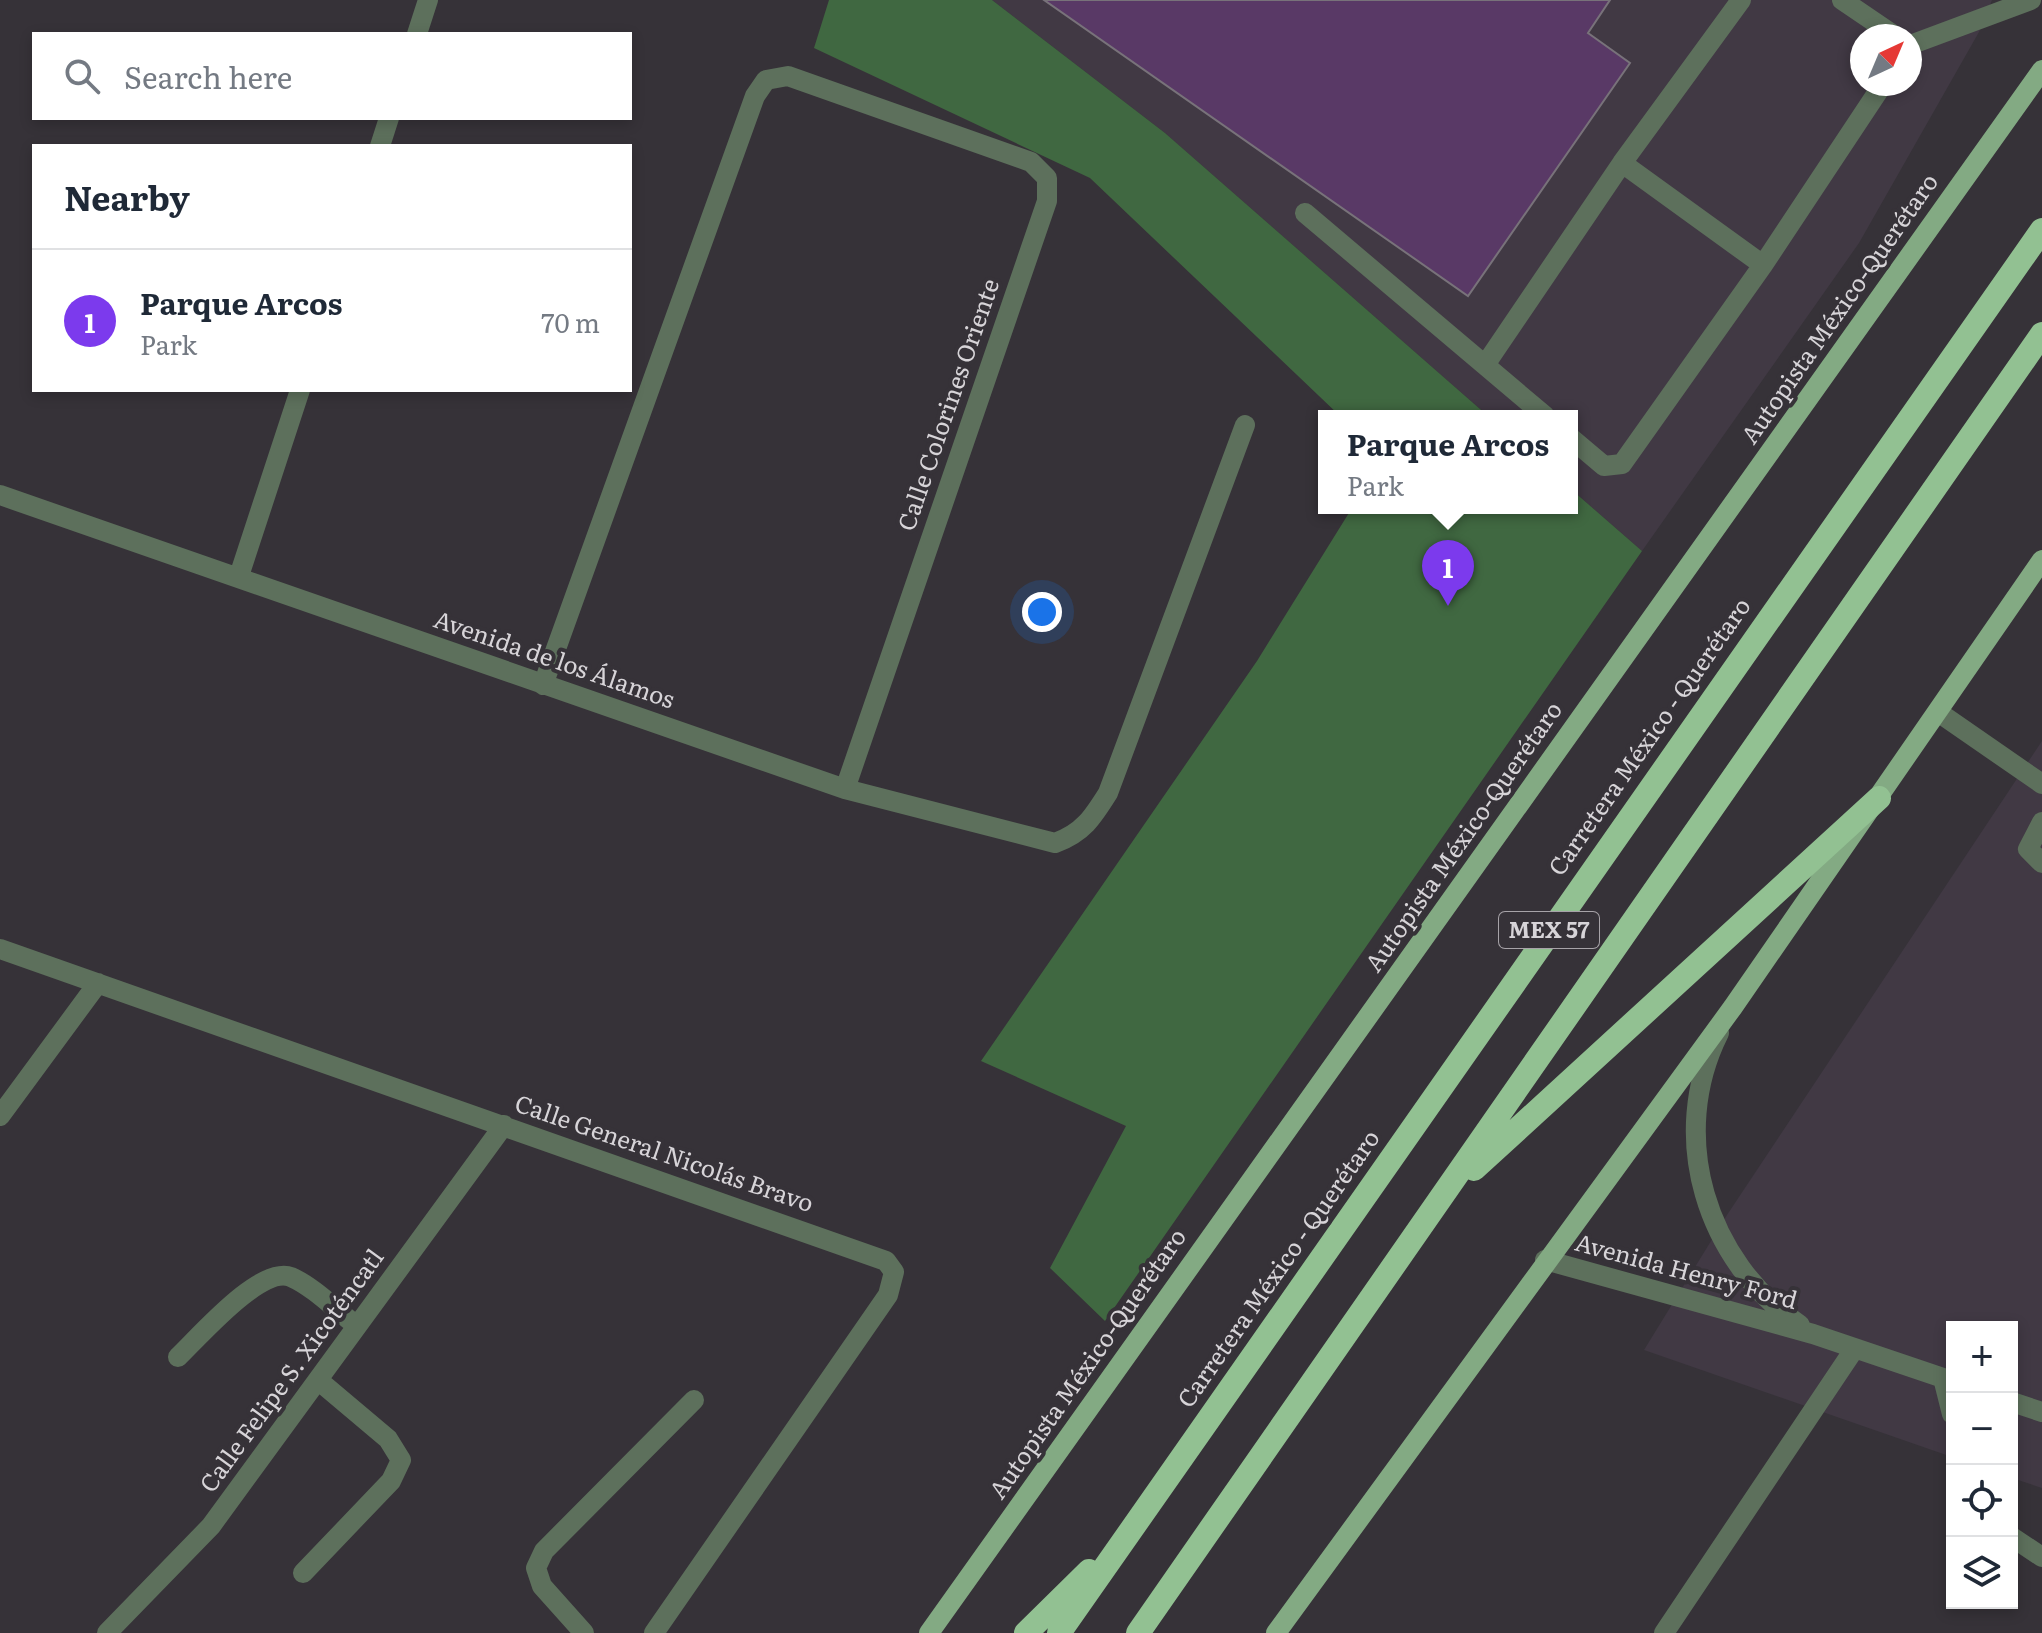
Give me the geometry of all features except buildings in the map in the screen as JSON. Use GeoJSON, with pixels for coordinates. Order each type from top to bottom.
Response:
{"type":"FeatureCollection","features":[{"type":"Feature","properties":{"kind":"highway","name":"Carretera México - Querétaro"},"geometry":{"type":"LineString","coordinates":[[1059,1633],[2042,230]]}},
{"type":"Feature","properties":{"kind":"highway","name":"MEX 57"},"geometry":{"type":"LineString","coordinates":[[1138,1633],[2042,334]]}},
{"type":"Feature","properties":{"kind":"highway"},"geometry":{"type":"LineString","coordinates":[[1442,1198],[1879,798]]}},
{"type":"Feature","properties":{"kind":"highway"},"geometry":{"type":"LineString","coordinates":[[1026,1633],[1131,1531]]}},
{"type":"Feature","properties":{"kind":"highway"},"geometry":{"type":"LineString","coordinates":[[1158,1633],[1188,1561]]}},
{"type":"Feature","properties":{"kind":"main road","name":"Autopista México-Querétaro"},"geometry":{"type":"LineString","coordinates":[[929,1633],[2042,70]]}},
{"type":"Feature","properties":{"kind":"main road"},"geometry":{"type":"LineString","coordinates":[[1276,1633],[1545,1260],[1733,1007],[2042,560]]}},
{"type":"Feature","properties":{"kind":"street"},"geometry":{"type":"LineString","coordinates":[[418,32],[428,0]]}},
{"type":"Feature","properties":{"kind":"street"},"geometry":{"type":"LineString","coordinates":[[1485,365],[1622,163],[1741,0]]}},
{"type":"Feature","properties":{"kind":"street"},"geometry":{"type":"LineString","coordinates":[[1922,41],[2034,0],[2042,3]]}},
{"type":"Feature","properties":{"kind":"street"},"geometry":{"type":"LineString","coordinates":[[1844,1],[1878,24]]}},
{"type":"Feature","properties":{"kind":"street","name":"Calle Colorines Oriente"},"geometry":{"type":"LineString","coordinates":[[543,685],[755,96],[766,80],[788,76],[1031,162],[1047,178],[1047,201],[845,789]]}},
{"type":"Feature","properties":{"kind":"street"},"geometry":{"type":"LineString","coordinates":[[1578,444],[1604,466],[1622,464],[1763,265],[1875,96]]}},
{"type":"Feature","properties":{"kind":"street"},"geometry":{"type":"LineString","coordinates":[[381,144],[388,120]]}},
{"type":"Feature","properties":{"kind":"street"},"geometry":{"type":"LineString","coordinates":[[1622,163],[1763,265]]}},
{"type":"Feature","properties":{"kind":"street"},"geometry":{"type":"LineString","coordinates":[[1305,213],[1538,410]]}},
{"type":"Feature","properties":{"kind":"street"},"geometry":{"type":"LineString","coordinates":[[239,576],[299,392]]}},
{"type":"Feature","properties":{"kind":"street","name":"Avenida de los Álamos"},"geometry":{"type":"LineString","coordinates":[[0,495],[845,789],[1055,843],[1075,836],[1091,820],[1108,793],[1245,425]]}},
{"type":"Feature","properties":{"kind":"street"},"geometry":{"type":"LineString","coordinates":[[1938,712],[2042,784]]}},
{"type":"Feature","properties":{"kind":"street"},"geometry":{"type":"LineString","coordinates":[[2042,822],[2028,849],[2042,863]]}},
{"type":"Feature","properties":{"kind":"street","name":"Calle General Nicolás Bravo"},"geometry":{"type":"LineString","coordinates":[[0,949],[876,1256],[894,1272],[888,1295],[654,1633]]}},
{"type":"Feature","properties":{"kind":"street"},"geometry":{"type":"LineString","coordinates":[[0,1116],[98,983]]}},
{"type":"Feature","properties":{"kind":"street","name":"Avenida Henry Ford"},"geometry":{"type":"LineString","coordinates":[[1733,1007],[1704,1068],[1697,1101],[1695,1135],[1703,1190],[1719,1234],[1736,1264],[1758,1291],[1813,1334]]}},
{"type":"Feature","properties":{"kind":"street","name":"Calle Felipe S. Xicoténcatl"},"geometry":{"type":"LineString","coordinates":[[107,1633],[211,1526],[504,1125]]}},
{"type":"Feature","properties":{"kind":"street","name":"Avenida Henry Ford"},"geometry":{"type":"LineString","coordinates":[[1545,1260],[1813,1334],[1946,1379]]}},
{"type":"Feature","properties":{"kind":"street"},"geometry":{"type":"LineString","coordinates":[[178,1357],[257,1284],[276,1274],[292,1278],[357,1326]]}},
{"type":"Feature","properties":{"kind":"street"},"geometry":{"type":"LineString","coordinates":[[1664,1633],[1855,1348]]}},
{"type":"Feature","properties":{"kind":"street"},"geometry":{"type":"LineString","coordinates":[[303,1573],[391,1481],[401,1460],[388,1439],[318,1380]]}},
{"type":"Feature","properties":{"kind":"street"},"geometry":{"type":"LineString","coordinates":[[584,1633],[542,1586],[536,1568],[544,1551],[694,1400]]}},
{"type":"Feature","properties":{"kind":"street"},"geometry":{"type":"LineString","coordinates":[[2018,1404],[2042,1412]]}},
{"type":"Feature","properties":{"kind":"street"},"geometry":{"type":"LineString","coordinates":[[2018,1541],[2042,1557]]}},
{"type":"Feature","properties":{"kind":"shaded area"},"geometry":{"type":"Polygon","coordinates":[[[992,0],[1992,0],[1979,32],[1859,243],[1642,551],[1578,495],[1578,410],[1481,410],[1165,133],[992,0]]]}},
{"type":"Feature","properties":{"kind":"shaded area"},"geometry":{"type":"Polygon","coordinates":[[[2042,741],[2042,1488],[2018,1480],[2018,1321],[1946,1321],[1946,1455],[1644,1350],[1727,1215],[2042,741]]]}},
{"type":"Feature","properties":{"kind":"green space"},"geometry":{"type":"Polygon","coordinates":[[[829,0],[992,0],[1165,133],[1481,410],[1334,410],[1090,178],[814,48],[829,0]]]}},
{"type":"Feature","properties":{"kind":"green space"},"geometry":{"type":"Polygon","coordinates":[[[1578,495],[1642,551],[1105,1321],[1050,1268],[1126,1126],[981,1061],[1257,661],[1348,514],[1578,514],[1578,495]]]}},
{"type":"Feature","properties":{"kind":"place","name":"Parque Arcos"},"geometry":{"type":"Point","coordinates":[1448,606]}}]}
